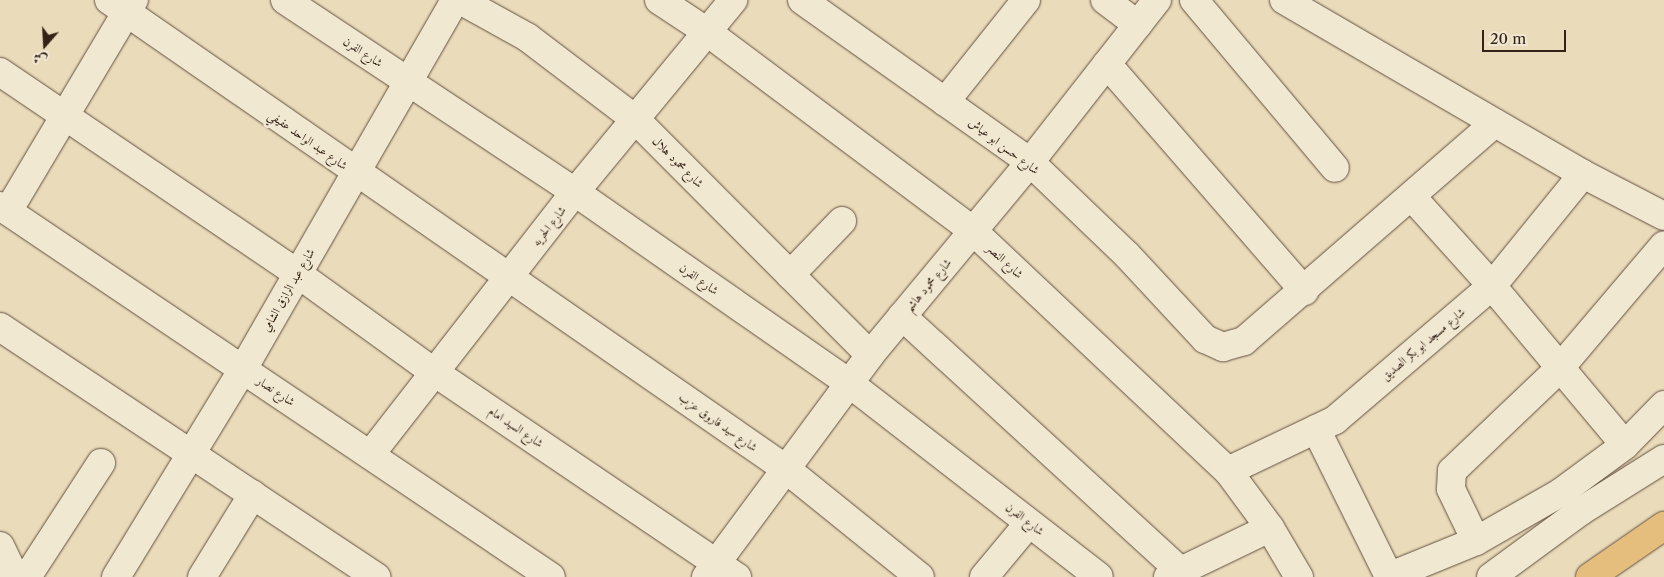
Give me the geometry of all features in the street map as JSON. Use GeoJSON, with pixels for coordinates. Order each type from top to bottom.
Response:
{"type":"FeatureCollection","features":[{"type":"Feature","properties":{"kind":"main road"},"geometry":{"type":"LineString","coordinates":[[1590,577],[1664,526]]}},
{"type":"Feature","properties":{"kind":"street","name":"شارع الفرن"},"geometry":{"type":"LineString","coordinates":[[285,0],[575,192],[849,383],[1099,577]]}},
{"type":"Feature","properties":{"kind":"street","name":"شارع عبد الرازق الشامي"},"geometry":{"type":"LineString","coordinates":[[116,577],[189,452],[243,369],[455,0]]}},
{"type":"Feature","properties":{"kind":"street","name":"شارع محمود هلال"},"geometry":{"type":"LineString","coordinates":[[460,0],[528,38],[635,119],[870,355]]}},
{"type":"Feature","properties":{"kind":"street","name":"شارع النصر"},"geometry":{"type":"LineString","coordinates":[[659,0],[706,31],[973,231],[1228,471],[1270,528],[1299,577]]}},
{"type":"Feature","properties":{"kind":"street","name":"شارع الحريه"},"geometry":{"type":"LineString","coordinates":[[370,455],[575,192],[733,0]]}},
{"type":"Feature","properties":{"kind":"street","name":"شارع حسن ابو عياش"},"geometry":{"type":"LineString","coordinates":[[802,0],[1030,162],[1127,255],[1204,339],[1223,347],[1244,341],[1304,291]]}},
{"type":"Feature","properties":{"kind":"street"},"geometry":{"type":"LineString","coordinates":[[945,102],[1026,0]]}},
{"type":"Feature","properties":{"kind":"street"},"geometry":{"type":"LineString","coordinates":[[1105,0],[1138,25]]}},
{"type":"Feature","properties":{"kind":"street","name":"شارع محمود هاشم"},"geometry":{"type":"LineString","coordinates":[[720,572],[786,469],[870,355],[1030,162],[1157,0]]}},
{"type":"Feature","properties":{"kind":"street"},"geometry":{"type":"LineString","coordinates":[[1194,0],[1335,168]]}},
{"type":"Feature","properties":{"kind":"street"},"geometry":{"type":"LineString","coordinates":[[1284,0],[1583,174],[1664,216]]}},
{"type":"Feature","properties":{"kind":"street"},"geometry":{"type":"LineString","coordinates":[[4,208],[64,117],[123,4]]}},
{"type":"Feature","properties":{"kind":"street","name":"شارع عبد الواحد عفيفي"},"geometry":{"type":"LineString","coordinates":[[123,4],[355,174],[510,276]]}},
{"type":"Feature","properties":{"kind":"street"},"geometry":{"type":"LineString","coordinates":[[1107,64],[1304,291],[1495,123]]}},
{"type":"Feature","properties":{"kind":"street","name":"شارع السيد امام"},"geometry":{"type":"LineString","coordinates":[[0,72],[298,274],[434,372],[720,572]]}},
{"type":"Feature","properties":{"kind":"street","name":"شارع مسجد ابو بكر الصديق"},"geometry":{"type":"LineString","coordinates":[[1228,471],[1335,420],[1492,286],[1583,174]]}},
{"type":"Feature","properties":{"kind":"street"},"geometry":{"type":"LineString","coordinates":[[1412,197],[1492,286],[1559,369],[1625,445]]}},
{"type":"Feature","properties":{"kind":"street","name":"شارع نصار"},"geometry":{"type":"LineString","coordinates":[[4,208],[552,577]]}},
{"type":"Feature","properties":{"kind":"street"},"geometry":{"type":"LineString","coordinates":[[790,275],[842,221]]}},
{"type":"Feature","properties":{"kind":"street"},"geometry":{"type":"LineString","coordinates":[[1476,541],[1451,489],[1452,471],[1559,369],[1664,245]]}},
{"type":"Feature","properties":{"kind":"street","name":"شارع سيد فاروق عزب"},"geometry":{"type":"LineString","coordinates":[[510,276],[786,469],[920,577]]}},
{"type":"Feature","properties":{"kind":"street"},"geometry":{"type":"LineString","coordinates":[[902,316],[1190,571],[1270,528]]}},
{"type":"Feature","properties":{"kind":"street"},"geometry":{"type":"LineString","coordinates":[[0,327],[376,577]]}},
{"type":"Feature","properties":{"kind":"street"},"geometry":{"type":"LineString","coordinates":[[1316,429],[1389,577],[1476,541],[1560,492],[1625,445],[1664,405]]}},
{"type":"Feature","properties":{"kind":"street"},"geometry":{"type":"LineString","coordinates":[[1491,577],[1581,511],[1664,459]]}},
{"type":"Feature","properties":{"kind":"street"},"geometry":{"type":"LineString","coordinates":[[27,577],[101,463]]}},
{"type":"Feature","properties":{"kind":"street"},"geometry":{"type":"LineString","coordinates":[[202,577],[253,494]]}},
{"type":"Feature","properties":{"kind":"street"},"geometry":{"type":"LineString","coordinates":[[984,577],[1029,522]]}},
{"type":"Feature","properties":{"kind":"street"},"geometry":{"type":"LineString","coordinates":[[0,546],[15,577]]}}]}
